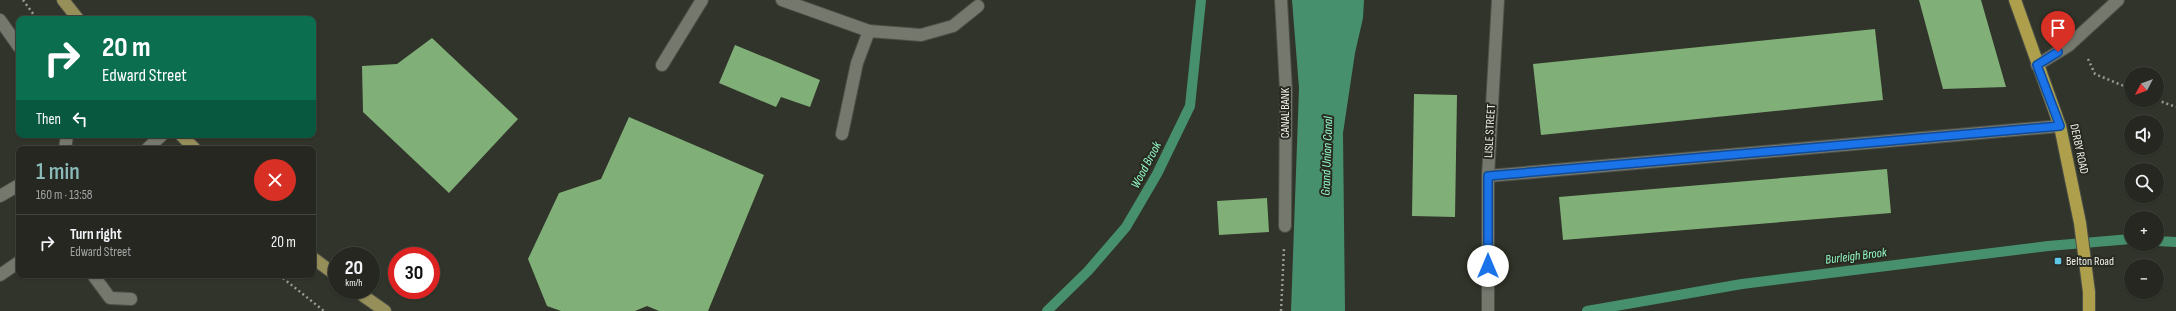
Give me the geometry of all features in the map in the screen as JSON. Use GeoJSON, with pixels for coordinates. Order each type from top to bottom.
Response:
{"type":"FeatureCollection","features":[{"type":"Feature","properties":{"kind":"highway","name":"DERBY ROAD"},"geometry":{"type":"LineString","coordinates":[[2015,0],[2060,126],[2080,223],[2085,257],[2089,311]]}},
{"type":"Feature","properties":{"kind":"main road"},"geometry":{"type":"LineString","coordinates":[[63,0],[76,16]]}},
{"type":"Feature","properties":{"kind":"main road"},"geometry":{"type":"LineString","coordinates":[[184,138],[191,146]]}},
{"type":"Feature","properties":{"kind":"main road"},"geometry":{"type":"LineString","coordinates":[[316,260],[328,269]]}},
{"type":"Feature","properties":{"kind":"main road"},"geometry":{"type":"LineString","coordinates":[[368,299],[385,311]]}},
{"type":"Feature","properties":{"kind":"street"},"geometry":{"type":"LineString","coordinates":[[662,65],[702,0]]}},
{"type":"Feature","properties":{"kind":"street"},"geometry":{"type":"LineString","coordinates":[[782,0],[869,31],[921,35],[953,26],[978,6]]}},
{"type":"Feature","properties":{"kind":"street","name":"CANAL BANK"},"geometry":{"type":"LineString","coordinates":[[1281,0],[1286,90],[1285,226]]}},
{"type":"Feature","properties":{"kind":"street","name":"LISLE STREET"},"geometry":{"type":"LineString","coordinates":[[1488,311],[1488,176],[1498,0]]}},
{"type":"Feature","properties":{"kind":"street"},"geometry":{"type":"LineString","coordinates":[[2037,65],[2078,37],[2118,0]]}},
{"type":"Feature","properties":{"kind":"street"},"geometry":{"type":"LineString","coordinates":[[0,20],[16,43]]}},
{"type":"Feature","properties":{"kind":"street"},"geometry":{"type":"LineString","coordinates":[[842,134],[857,63],[869,31]]}},
{"type":"Feature","properties":{"kind":"street"},"geometry":{"type":"LineString","coordinates":[[1488,176],[2060,126]]}},
{"type":"Feature","properties":{"kind":"street"},"geometry":{"type":"LineString","coordinates":[[150,146],[159,138]]}},
{"type":"Feature","properties":{"kind":"street"},"geometry":{"type":"LineString","coordinates":[[0,196],[16,187]]}},
{"type":"Feature","properties":{"kind":"street"},"geometry":{"type":"LineString","coordinates":[[0,274],[16,264]]}},
{"type":"Feature","properties":{"kind":"street"},"geometry":{"type":"LineString","coordinates":[[95,278],[110,298],[131,299]]}},
{"type":"Feature","properties":{"kind":"path"},"geometry":{"type":"LineString","coordinates":[[23,0],[35,16]]}},
{"type":"Feature","properties":{"kind":"path"},"geometry":{"type":"LineString","coordinates":[[2078,37],[2095,74],[2124,86]]}},
{"type":"Feature","properties":{"kind":"path"},"geometry":{"type":"LineString","coordinates":[[2164,103],[2176,108]]}},
{"type":"Feature","properties":{"kind":"path"},"geometry":{"type":"LineString","coordinates":[[1281,311],[1285,226]]}},
{"type":"Feature","properties":{"kind":"path"},"geometry":{"type":"LineString","coordinates":[[283,278],[324,311]]}},
{"type":"Feature","properties":{"kind":"water","name":"Grand Union Canal"},"geometry":{"type":"Polygon","coordinates":[[[1292,0],[1364,0],[1363,18],[1355,53],[1343,133],[1345,311],[1291,311],[1299,88],[1292,0]]]}},
{"type":"Feature","properties":{"kind":"building"},"geometry":{"type":"Polygon","coordinates":[[[1919,0],[1981,0],[2006,87],[1943,89],[1919,0]]]}},
{"type":"Feature","properties":{"kind":"building"},"geometry":{"type":"Polygon","coordinates":[[[1875,29],[1883,100],[1541,135],[1533,64],[1875,29]]]}},
{"type":"Feature","properties":{"kind":"building"},"geometry":{"type":"Polygon","coordinates":[[[432,38],[518,119],[449,193],[363,112],[362,66],[397,64],[432,38]]]}},
{"type":"Feature","properties":{"kind":"building"},"geometry":{"type":"Polygon","coordinates":[[[735,45],[820,80],[810,107],[781,97],[776,107],[719,83],[735,45]]]}},
{"type":"Feature","properties":{"kind":"building"},"geometry":{"type":"Polygon","coordinates":[[[1414,94],[1457,95],[1455,217],[1412,216],[1414,94]]]}},
{"type":"Feature","properties":{"kind":"building"},"geometry":{"type":"Polygon","coordinates":[[[629,117],[764,175],[708,311],[659,311],[647,306],[635,311],[561,311],[547,306],[528,259],[559,193],[601,179],[629,117]]]}},
{"type":"Feature","properties":{"kind":"building"},"geometry":{"type":"Polygon","coordinates":[[[1887,169],[1891,213],[1563,240],[1559,197],[1887,169]]]}},
{"type":"Feature","properties":{"kind":"building"},"geometry":{"type":"Polygon","coordinates":[[[1267,198],[1269,232],[1219,235],[1217,201],[1267,198]]]}},
{"type":"Feature","properties":{"kind":"waterway","name":"Wood Brook"},"geometry":{"type":"LineString","coordinates":[[1047,311],[1088,271],[1126,227],[1157,174],[1190,106],[1201,0]]}},
{"type":"Feature","properties":{"kind":"waterway","name":"Burleigh Brook"},"geometry":{"type":"LineString","coordinates":[[1587,311],[1742,284],[2048,246],[2124,240]]}},
{"type":"Feature","properties":{"kind":"waterway","name":"Burleigh Brook"},"geometry":{"type":"LineString","coordinates":[[2164,241],[2176,242]]}},
{"type":"Feature","properties":{"kind":"place","name":"Belton Road"},"geometry":{"type":"Point","coordinates":[2058,261]}},
{"type":"Feature","properties":{"kind":"route"},"geometry":{"type":"LineString","coordinates":[[1488,266],[1488,176],[2060,126],[2037,65],[2058,52]]}}]}
